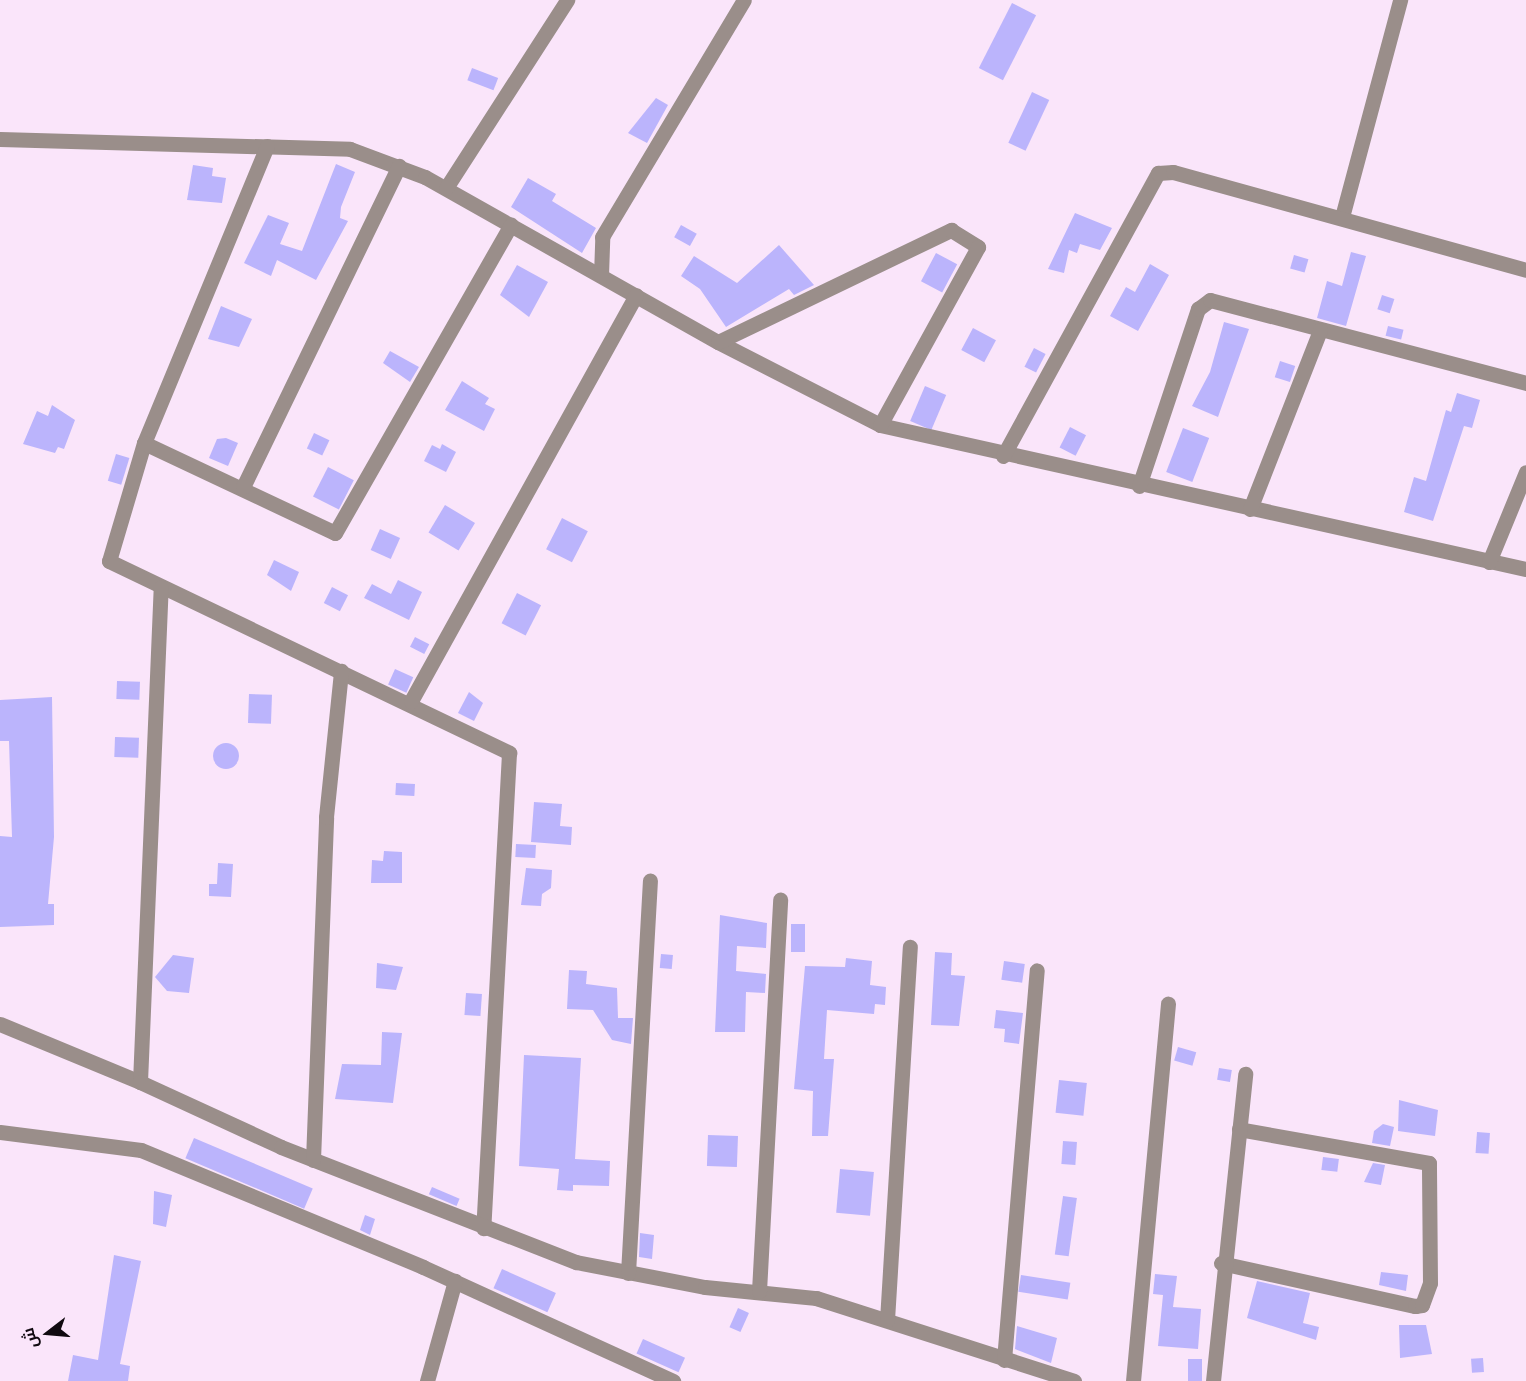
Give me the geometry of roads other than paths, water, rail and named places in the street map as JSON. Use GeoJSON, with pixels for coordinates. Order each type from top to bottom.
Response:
{"type":"FeatureCollection","features":[{"type":"Feature","properties":{"kind":"street"},"geometry":{"type":"LineString","coordinates":[[446,189],[567,0]]}},
{"type":"Feature","properties":{"kind":"street"},"geometry":{"type":"LineString","coordinates":[[601,274],[602,237],[744,0]]}},
{"type":"Feature","properties":{"kind":"street"},"geometry":{"type":"LineString","coordinates":[[1341,217],[1400,0]]}},
{"type":"Feature","properties":{"kind":"street"},"geometry":{"type":"LineString","coordinates":[[0,139],[350,148],[399,166],[446,189],[601,274],[718,342],[880,425],[1003,456],[1526,569]]}},
{"type":"Feature","properties":{"kind":"street"},"geometry":{"type":"LineString","coordinates":[[267,146],[144,443],[109,561],[341,671],[411,701],[509,753],[483,1228]]}},
{"type":"Feature","properties":{"kind":"street"},"geometry":{"type":"LineString","coordinates":[[243,487],[399,166]]}},
{"type":"Feature","properties":{"kind":"street"},"geometry":{"type":"LineString","coordinates":[[1003,456],[1158,173],[1173,172],[1526,270]]}},
{"type":"Feature","properties":{"kind":"street"},"geometry":{"type":"LineString","coordinates":[[144,443],[243,487],[335,533],[511,225]]}},
{"type":"Feature","properties":{"kind":"street"},"geometry":{"type":"LineString","coordinates":[[718,342],[951,230],[978,248],[880,425]]}},
{"type":"Feature","properties":{"kind":"street"},"geometry":{"type":"LineString","coordinates":[[411,701],[447,642],[520,496],[636,295]]}},
{"type":"Feature","properties":{"kind":"street"},"geometry":{"type":"LineString","coordinates":[[1139,486],[1202,303],[1220,302],[1526,383]]}},
{"type":"Feature","properties":{"kind":"street"},"geometry":{"type":"LineString","coordinates":[[1250,509],[1320,330]]}},
{"type":"Feature","properties":{"kind":"street"},"geometry":{"type":"LineString","coordinates":[[1489,562],[1526,472]]}},
{"type":"Feature","properties":{"kind":"street"},"geometry":{"type":"LineString","coordinates":[[140,1082],[161,586]]}},
{"type":"Feature","properties":{"kind":"street"},"geometry":{"type":"LineString","coordinates":[[313,1160],[326,817],[341,671]]}},
{"type":"Feature","properties":{"kind":"street"},"geometry":{"type":"LineString","coordinates":[[628,1272],[650,881]]}},
{"type":"Feature","properties":{"kind":"street"},"geometry":{"type":"LineString","coordinates":[[759,1291],[780,900]]}},
{"type":"Feature","properties":{"kind":"street"},"geometry":{"type":"LineString","coordinates":[[888,1320],[910,947]]}},
{"type":"Feature","properties":{"kind":"street"},"geometry":{"type":"LineString","coordinates":[[1004,1360],[1037,970]]}},
{"type":"Feature","properties":{"kind":"street"},"geometry":{"type":"LineString","coordinates":[[1132,1381],[1168,1004]]}},
{"type":"Feature","properties":{"kind":"street"},"geometry":{"type":"LineString","coordinates":[[0,1024],[140,1082],[313,1160],[483,1228],[576,1262],[628,1272],[816,1298],[1074,1381]]}},
{"type":"Feature","properties":{"kind":"street"},"geometry":{"type":"LineString","coordinates":[[1213,1381],[1221,1263],[1245,1074]]}},
{"type":"Feature","properties":{"kind":"street"},"geometry":{"type":"LineString","coordinates":[[1221,1263],[1415,1306],[1422,1305],[1430,1283],[1429,1163],[1239,1130]]}},
{"type":"Feature","properties":{"kind":"street"},"geometry":{"type":"LineString","coordinates":[[0,1132],[141,1150],[455,1281],[673,1381]]}},
{"type":"Feature","properties":{"kind":"street"},"geometry":{"type":"LineString","coordinates":[[427,1381],[455,1281]]}}]}
